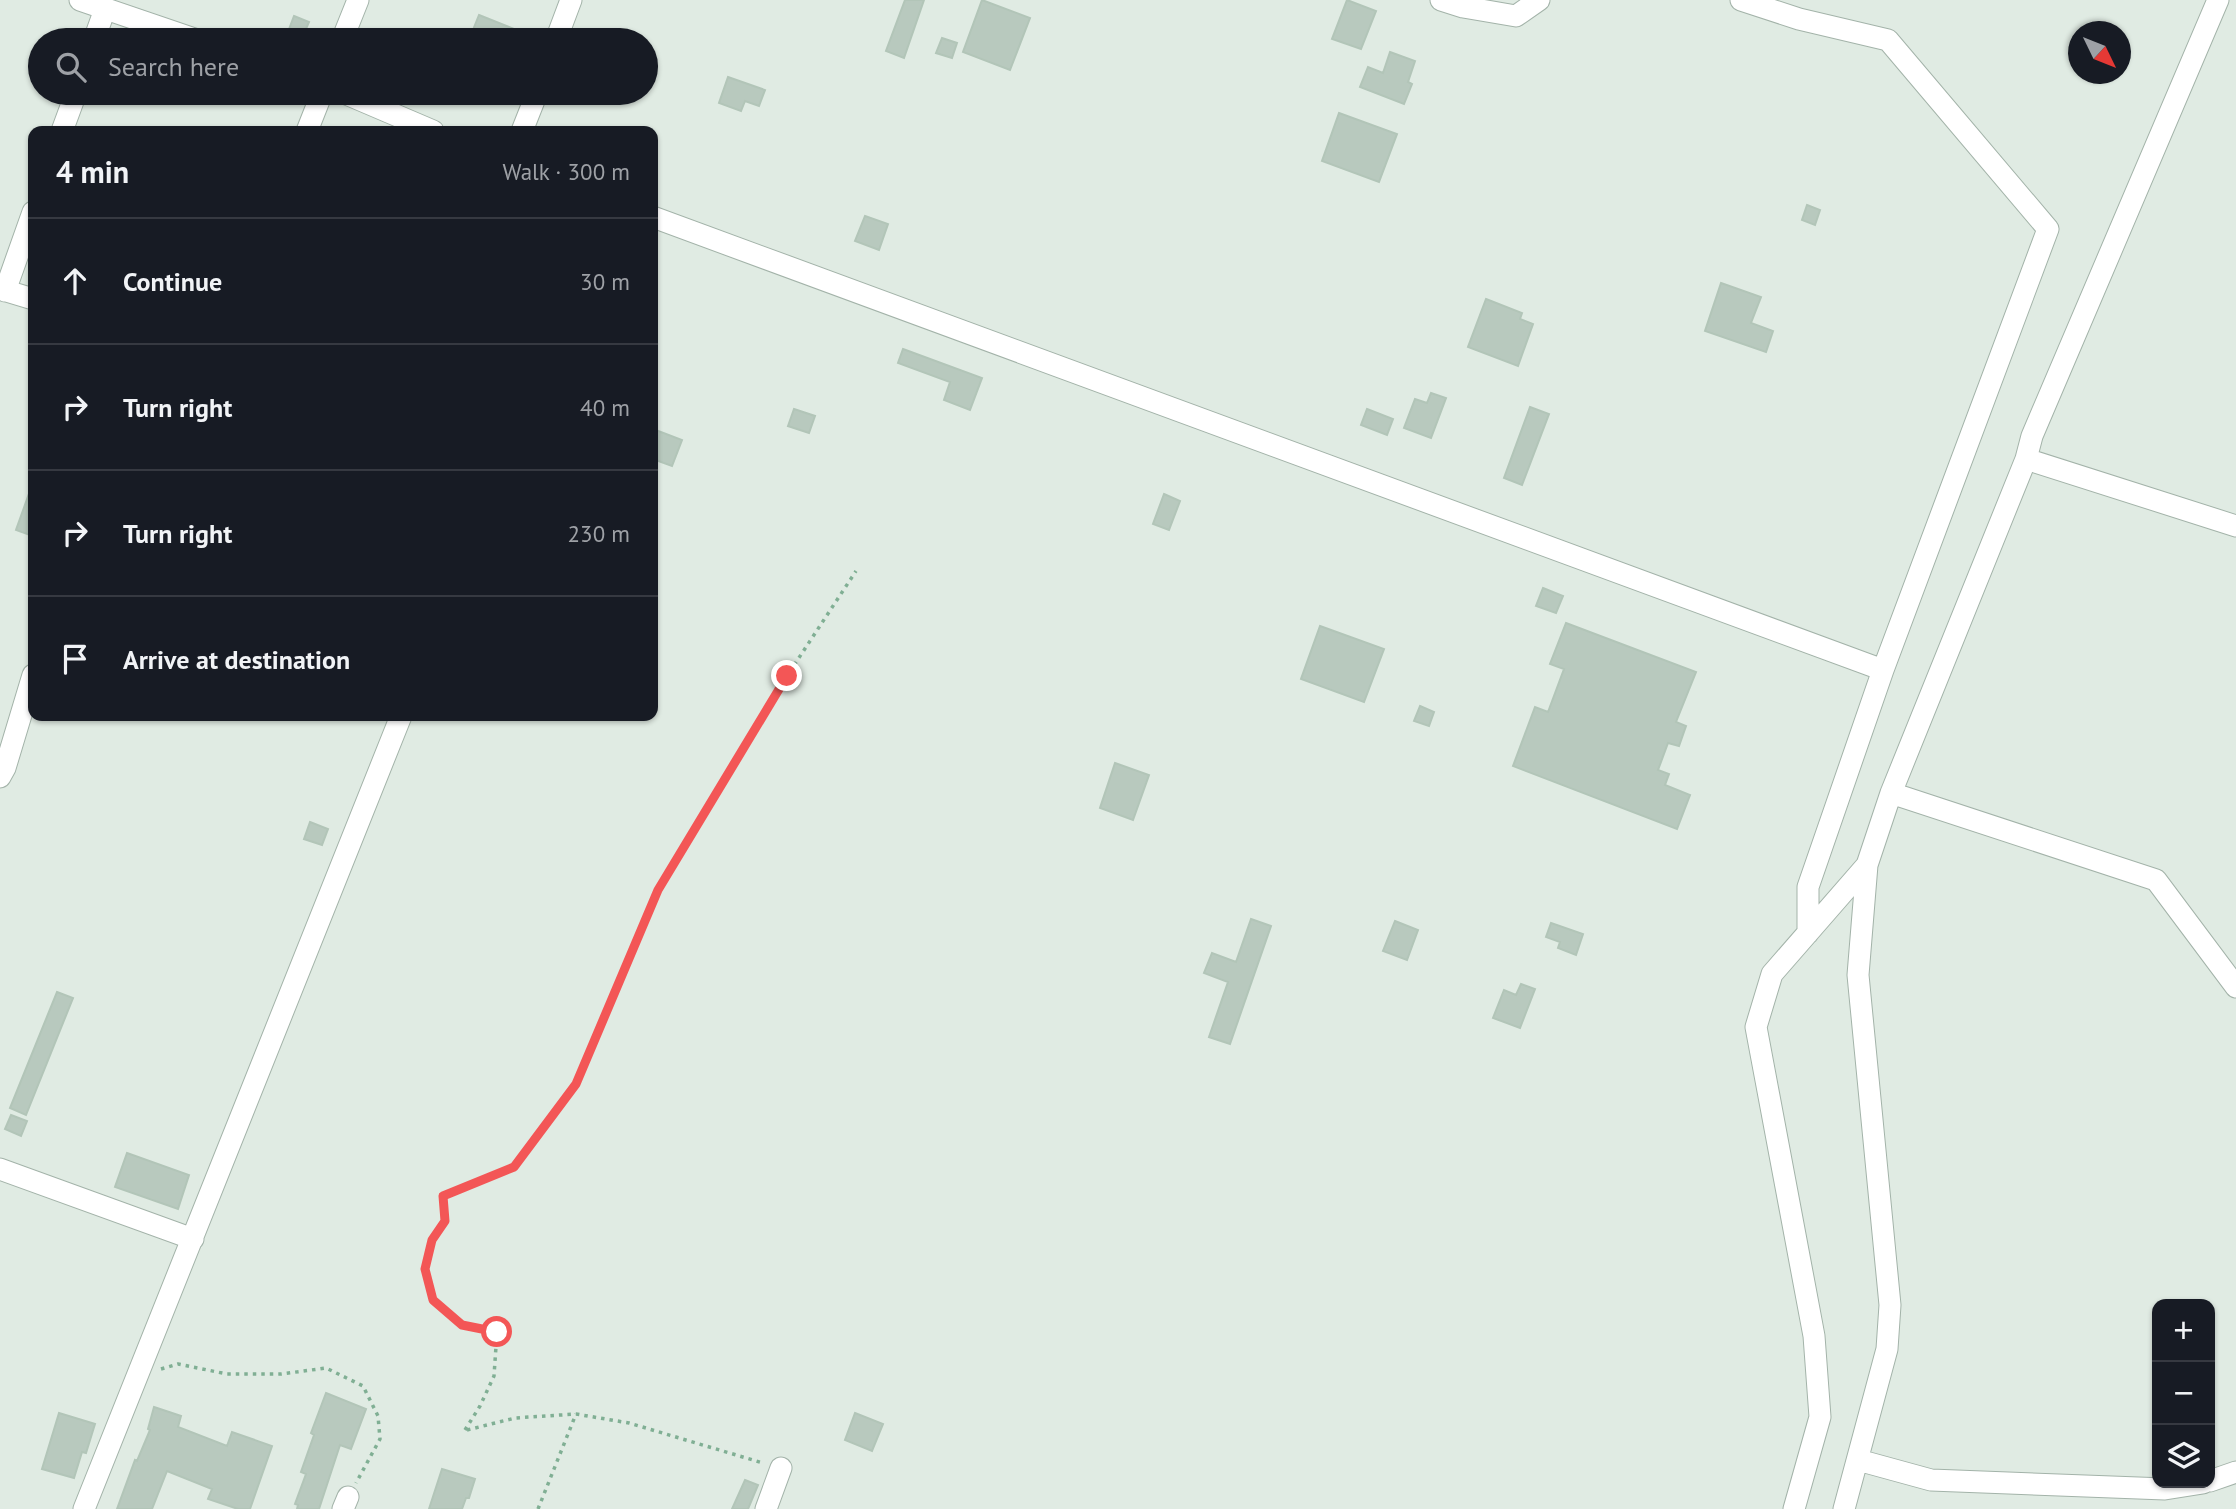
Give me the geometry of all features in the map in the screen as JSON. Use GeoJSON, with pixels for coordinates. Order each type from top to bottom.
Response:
{"type":"FeatureCollection","features":[{"type":"Feature","properties":{"kind":"street"},"geometry":{"type":"LineString","coordinates":[[80,0],[162,28]]}},
{"type":"Feature","properties":{"kind":"street"},"geometry":{"type":"LineString","coordinates":[[347,28],[358,0]]}},
{"type":"Feature","properties":{"kind":"street"},"geometry":{"type":"LineString","coordinates":[[560,28],[571,0]]}},
{"type":"Feature","properties":{"kind":"street"},"geometry":{"type":"LineString","coordinates":[[1441,0],[1463,7],[1516,16],[1539,0]]}},
{"type":"Feature","properties":{"kind":"street"},"geometry":{"type":"LineString","coordinates":[[1741,0],[1798,19],[1888,40],[2048,229],[1883,670],[1808,887],[1808,933]]}},
{"type":"Feature","properties":{"kind":"street"},"geometry":{"type":"LineString","coordinates":[[1844,1509],[1887,1349],[1890,1305],[1858,975],[1867,864],[1891,793],[2026,459],[2032,436],[2218,0]]}},
{"type":"Feature","properties":{"kind":"street"},"geometry":{"type":"LineString","coordinates":[[99,28],[106,9]]}},
{"type":"Feature","properties":{"kind":"street"},"geometry":{"type":"LineString","coordinates":[[64,126],[72,105]]}},
{"type":"Feature","properties":{"kind":"street"},"geometry":{"type":"LineString","coordinates":[[309,126],[317,105]]}},
{"type":"Feature","properties":{"kind":"street"},"geometry":{"type":"LineString","coordinates":[[372,105],[420,126]]}},
{"type":"Feature","properties":{"kind":"street"},"geometry":{"type":"LineString","coordinates":[[524,126],[532,105]]}},
{"type":"Feature","properties":{"kind":"street"},"geometry":{"type":"LineString","coordinates":[[658,219],[1883,670]]}},
{"type":"Feature","properties":{"kind":"street"},"geometry":{"type":"LineString","coordinates":[[28,225],[3,290],[28,298]]}},
{"type":"Feature","properties":{"kind":"street"},"geometry":{"type":"LineString","coordinates":[[2026,459],[2236,526]]}},
{"type":"Feature","properties":{"kind":"street"},"geometry":{"type":"LineString","coordinates":[[0,777],[28,692]]}},
{"type":"Feature","properties":{"kind":"street"},"geometry":{"type":"LineString","coordinates":[[84,1509],[399,721]]}},
{"type":"Feature","properties":{"kind":"street"},"geometry":{"type":"LineString","coordinates":[[1891,793],[2156,880],[2236,987]]}},
{"type":"Feature","properties":{"kind":"street"},"geometry":{"type":"LineString","coordinates":[[1794,1509],[1819,1417],[1814,1336],[1755,1027],[1772,974],[1867,864]]}},
{"type":"Feature","properties":{"kind":"street"},"geometry":{"type":"LineString","coordinates":[[0,1169],[193,1239]]}},
{"type":"Feature","properties":{"kind":"street"},"geometry":{"type":"LineString","coordinates":[[1857,1460],[1931,1480],[2171,1488]]}},
{"type":"Feature","properties":{"kind":"street"},"geometry":{"type":"LineString","coordinates":[[766,1509],[781,1468]]}},
{"type":"Feature","properties":{"kind":"street"},"geometry":{"type":"LineString","coordinates":[[2215,1478],[2236,1472]]}},
{"type":"Feature","properties":{"kind":"path"},"geometry":{"type":"LineString","coordinates":[[781,1468],[629,1423],[576,1413],[515,1418],[465,1430],[494,1376],[497,1332],[462,1325],[433,1300],[425,1269],[432,1240],[445,1221],[443,1196],[514,1167],[576,1084],[658,890],[787,676],[856,571]]}},
{"type":"Feature","properties":{"kind":"path"},"geometry":{"type":"LineString","coordinates":[[138,1377],[178,1364],[227,1374],[281,1374],[326,1368],[363,1387],[377,1416],[380,1439],[345,1503]]}},
{"type":"Feature","properties":{"kind":"path"},"geometry":{"type":"LineString","coordinates":[[538,1509],[576,1413]]}},
{"type":"Feature","properties":{"kind":"building"},"geometry":{"type":"Polygon","coordinates":[[[905,0],[924,0],[904,58],[886,51],[905,0]]]}},
{"type":"Feature","properties":{"kind":"building"},"geometry":{"type":"Polygon","coordinates":[[[982,0],[1030,18],[1010,70],[963,52],[982,0]]]}},
{"type":"Feature","properties":{"kind":"building"},"geometry":{"type":"Polygon","coordinates":[[[1347,0],[1376,11],[1361,49],[1332,39],[1347,0]]]}},
{"type":"Feature","properties":{"kind":"building"},"geometry":{"type":"Polygon","coordinates":[[[479,15],[512,28],[474,28],[479,15]]]}},
{"type":"Feature","properties":{"kind":"building"},"geometry":{"type":"Polygon","coordinates":[[[294,16],[309,22],[306,28],[290,28],[294,16]]]}},
{"type":"Feature","properties":{"kind":"building"},"geometry":{"type":"Polygon","coordinates":[[[942,38],[957,43],[952,58],[936,53],[942,38]]]}},
{"type":"Feature","properties":{"kind":"building"},"geometry":{"type":"Polygon","coordinates":[[[1390,52],[1415,61],[1408,82],[1412,84],[1404,104],[1360,87],[1368,67],[1383,73],[1390,52]]]}},
{"type":"Feature","properties":{"kind":"building"},"geometry":{"type":"Polygon","coordinates":[[[728,77],[765,90],[759,106],[745,101],[741,111],[719,103],[728,77]]]}},
{"type":"Feature","properties":{"kind":"building"},"geometry":{"type":"Polygon","coordinates":[[[1339,113],[1397,134],[1379,182],[1322,161],[1339,113]]]}},
{"type":"Feature","properties":{"kind":"building"},"geometry":{"type":"Polygon","coordinates":[[[1807,205],[1820,210],[1815,225],[1802,220],[1807,205]]]}},
{"type":"Feature","properties":{"kind":"building"},"geometry":{"type":"Polygon","coordinates":[[[865,216],[888,224],[879,250],[855,241],[865,216]]]}},
{"type":"Feature","properties":{"kind":"building"},"geometry":{"type":"Polygon","coordinates":[[[1721,283],[1761,297],[1751,323],[1773,331],[1766,352],[1705,331],[1721,283]]]}},
{"type":"Feature","properties":{"kind":"building"},"geometry":{"type":"Polygon","coordinates":[[[1486,299],[1522,313],[1520,319],[1533,324],[1518,366],[1468,347],[1486,299]]]}},
{"type":"Feature","properties":{"kind":"building"},"geometry":{"type":"Polygon","coordinates":[[[903,349],[982,378],[970,410],[944,400],[950,382],[898,363],[903,349]]]}},
{"type":"Feature","properties":{"kind":"building"},"geometry":{"type":"Polygon","coordinates":[[[1431,393],[1446,398],[1431,438],[1404,428],[1415,399],[1427,403],[1431,393]]]}},
{"type":"Feature","properties":{"kind":"building"},"geometry":{"type":"Polygon","coordinates":[[[1530,407],[1549,414],[1522,485],[1504,478],[1530,407]]]}},
{"type":"Feature","properties":{"kind":"building"},"geometry":{"type":"Polygon","coordinates":[[[794,409],[815,416],[809,433],[788,426],[794,409]]]}},
{"type":"Feature","properties":{"kind":"building"},"geometry":{"type":"Polygon","coordinates":[[[1367,409],[1393,419],[1387,435],[1361,425],[1367,409]]]}},
{"type":"Feature","properties":{"kind":"building"},"geometry":{"type":"Polygon","coordinates":[[[658,431],[682,440],[672,466],[658,461],[658,431]]]}},
{"type":"Feature","properties":{"kind":"building"},"geometry":{"type":"Polygon","coordinates":[[[1164,494],[1180,501],[1169,530],[1153,524],[1164,494]]]}},
{"type":"Feature","properties":{"kind":"building"},"geometry":{"type":"Polygon","coordinates":[[[28,496],[28,534],[16,530],[28,496]]]}},
{"type":"Feature","properties":{"kind":"building"},"geometry":{"type":"Polygon","coordinates":[[[1543,588],[1563,596],[1556,613],[1536,606],[1543,588]]]}},
{"type":"Feature","properties":{"kind":"building"},"geometry":{"type":"Polygon","coordinates":[[[1566,623],[1696,672],[1676,722],[1686,726],[1679,746],[1668,743],[1658,770],[1669,774],[1665,785],[1690,795],[1677,829],[1513,766],[1535,707],[1548,712],[1564,669],[1550,664],[1566,623]]]}},
{"type":"Feature","properties":{"kind":"building"},"geometry":{"type":"Polygon","coordinates":[[[1320,626],[1384,649],[1364,702],[1301,679],[1320,626]]]}},
{"type":"Feature","properties":{"kind":"building"},"geometry":{"type":"Polygon","coordinates":[[[1420,706],[1434,712],[1429,726],[1414,721],[1420,706]]]}},
{"type":"Feature","properties":{"kind":"building"},"geometry":{"type":"Polygon","coordinates":[[[1115,763],[1149,775],[1133,820],[1100,808],[1115,763]]]}},
{"type":"Feature","properties":{"kind":"building"},"geometry":{"type":"Polygon","coordinates":[[[310,822],[328,829],[322,845],[304,839],[310,822]]]}},
{"type":"Feature","properties":{"kind":"building"},"geometry":{"type":"Polygon","coordinates":[[[1251,919],[1271,926],[1230,1044],[1209,1037],[1228,982],[1204,973],[1212,953],[1236,962],[1251,919]]]}},
{"type":"Feature","properties":{"kind":"building"},"geometry":{"type":"Polygon","coordinates":[[[1395,921],[1418,930],[1407,960],[1383,951],[1395,921]]]}},
{"type":"Feature","properties":{"kind":"building"},"geometry":{"type":"Polygon","coordinates":[[[1551,923],[1583,934],[1576,955],[1558,948],[1560,942],[1546,937],[1551,923]]]}},
{"type":"Feature","properties":{"kind":"building"},"geometry":{"type":"Polygon","coordinates":[[[1521,984],[1535,989],[1520,1028],[1493,1018],[1504,990],[1516,995],[1521,984]]]}},
{"type":"Feature","properties":{"kind":"building"},"geometry":{"type":"Polygon","coordinates":[[[57,992],[73,998],[26,1115],[10,1108],[57,992]]]}},
{"type":"Feature","properties":{"kind":"building"},"geometry":{"type":"Polygon","coordinates":[[[11,1115],[27,1121],[21,1136],[5,1129],[11,1115]]]}},
{"type":"Feature","properties":{"kind":"building"},"geometry":{"type":"Polygon","coordinates":[[[127,1153],[189,1175],[178,1209],[115,1187],[127,1153]]]}},
{"type":"Feature","properties":{"kind":"building"},"geometry":{"type":"Polygon","coordinates":[[[326,1393],[366,1409],[351,1449],[340,1445],[319,1509],[297,1509],[298,1505],[295,1504],[306,1474],[301,1472],[314,1435],[311,1433],[326,1393]]]}},
{"type":"Feature","properties":{"kind":"building"},"geometry":{"type":"Polygon","coordinates":[[[154,1407],[181,1416],[178,1427],[227,1446],[232,1432],[272,1446],[250,1509],[238,1509],[208,1499],[212,1489],[167,1471],[152,1509],[117,1509],[135,1460],[137,1461],[150,1430],[148,1429],[154,1407]]]}},
{"type":"Feature","properties":{"kind":"building"},"geometry":{"type":"Polygon","coordinates":[[[59,1413],[95,1424],[86,1453],[82,1452],[74,1478],[42,1469],[59,1413]]]}},
{"type":"Feature","properties":{"kind":"building"},"geometry":{"type":"Polygon","coordinates":[[[855,1413],[883,1424],[872,1451],[845,1440],[855,1413]]]}},
{"type":"Feature","properties":{"kind":"building"},"geometry":{"type":"Polygon","coordinates":[[[442,1469],[475,1479],[462,1509],[429,1509],[442,1469]]]}},
{"type":"Feature","properties":{"kind":"building"},"geometry":{"type":"Polygon","coordinates":[[[745,1480],[758,1485],[748,1509],[732,1509],[745,1480]]]}},
{"type":"Feature","properties":{"kind":"route"},"geometry":{"type":"LineString","coordinates":[[497,1332],[462,1325],[433,1300],[425,1269],[432,1240],[445,1221],[443,1196],[514,1167],[576,1084],[658,890],[787,676]]}}]}
